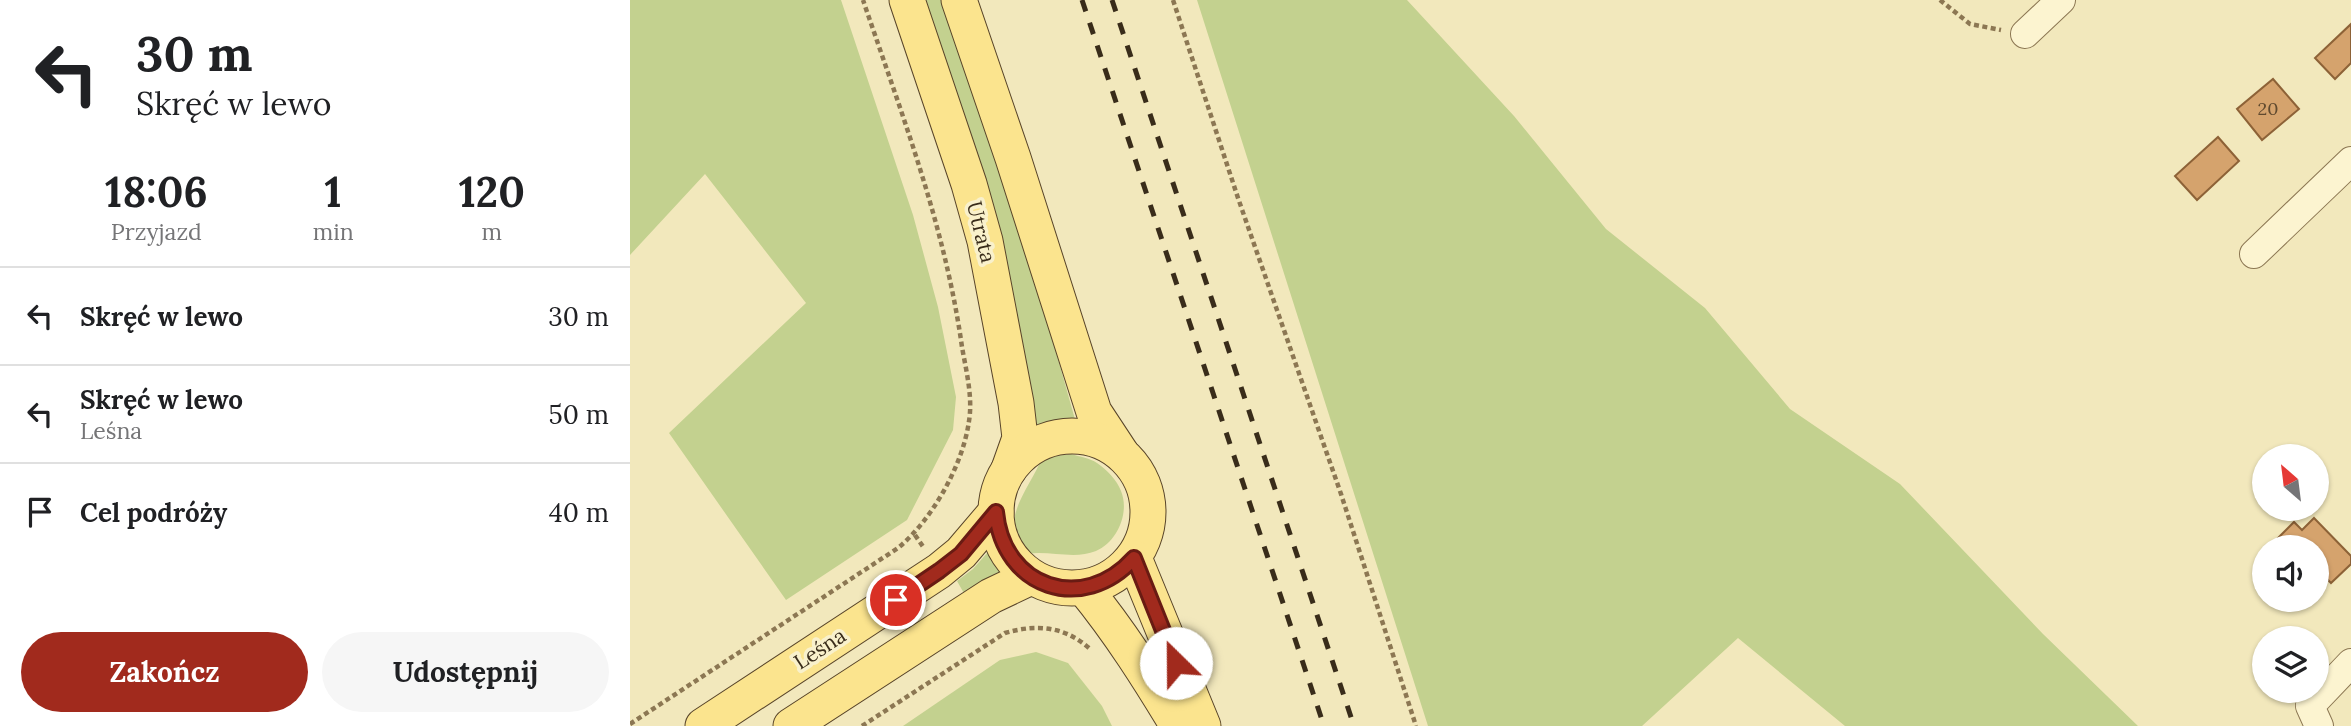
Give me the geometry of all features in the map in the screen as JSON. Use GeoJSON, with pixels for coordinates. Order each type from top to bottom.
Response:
{"type":"FeatureCollection","features":[{"type":"Feature","properties":{"kind":"main road","name":"Utrata"},"geometry":{"type":"LineString","coordinates":[[907,0],[970,184],[985,241],[1016,403],[1020,438],[1009,469]]}},
{"type":"Feature","properties":{"kind":"main road"},"geometry":{"type":"LineString","coordinates":[[960,0],[1094,412],[1121,453],[1135,467],[1144,484],[1149,503],[1149,522],[1144,541],[1134,558],[1112,578],[1084,588],[1066,589],[1047,585],[1018,567],[1005,548],[997,527],[999,489],[1009,469],[1039,443],[1055,438],[1089,438],[1105,443],[1121,453]]}},
{"type":"Feature","properties":{"kind":"main road","name":"Leśna"},"geometry":{"type":"LineString","coordinates":[[703,726],[939,571],[961,554],[996,512]]}},
{"type":"Feature","properties":{"kind":"main road"},"geometry":{"type":"LineString","coordinates":[[1134,558],[1203,726]]}},
{"type":"Feature","properties":{"kind":"main road"},"geometry":{"type":"LineString","coordinates":[[791,726],[990,596],[1031,577]]}},
{"type":"Feature","properties":{"kind":"main road"},"geometry":{"type":"LineString","coordinates":[[1084,588],[1114,624],[1140,662],[1178,726]]}},
{"type":"Feature","properties":{"kind":"street"},"geometry":{"type":"LineString","coordinates":[[2025,34],[2061,0]]}},
{"type":"Feature","properties":{"kind":"street"},"geometry":{"type":"LineString","coordinates":[[2254,254],[2351,161]]}},
{"type":"Feature","properties":{"kind":"street"},"geometry":{"type":"LineString","coordinates":[[2315,716],[2351,663]]}},
{"type":"Feature","properties":{"kind":"path"},"geometry":{"type":"LineString","coordinates":[[630,724],[898,548],[915,534],[927,520],[943,490],[965,438],[970,420],[968,387],[943,243],[863,0]]}},
{"type":"Feature","properties":{"kind":"path"},"geometry":{"type":"LineString","coordinates":[[1174,0],[1238,198],[1341,494],[1416,726]]}},
{"type":"Feature","properties":{"kind":"path"},"geometry":{"type":"LineString","coordinates":[[1940,0],[1970,24],[2025,34]]}},
{"type":"Feature","properties":{"kind":"path"},"geometry":{"type":"LineString","coordinates":[[862,726],[1005,633],[1042,626],[1072,636],[1094,654]]}},
{"type":"Feature","properties":{"kind":"green space"},"geometry":{"type":"Polygon","coordinates":[[[630,0],[841,0],[913,215],[938,307],[956,397],[953,430],[907,520],[786,600],[669,433],[806,303],[705,174],[630,255],[630,0]]]}},
{"type":"Feature","properties":{"kind":"green space"},"geometry":{"type":"Polygon","coordinates":[[[923,0],[945,0],[1031,263],[1078,430],[1036,432],[1007,269],[991,197],[923,0]]]}},
{"type":"Feature","properties":{"kind":"green space"},"geometry":{"type":"Polygon","coordinates":[[[1197,0],[1407,0],[1514,116],[1606,229],[1705,308],[1790,409],[1900,484],[2043,634],[2138,726],[1845,726],[1738,638],[1642,726],[1428,726],[1197,0]]]}},
{"type":"Feature","properties":{"kind":"green space"},"geometry":{"type":"Polygon","coordinates":[[[1071,454],[1097,463],[1117,483],[1124,508],[1120,526],[1110,541],[1088,554],[1026,554],[1017,542],[1014,531],[1014,518],[1023,494],[1042,458],[1071,454]]]}},
{"type":"Feature","properties":{"kind":"green space"},"geometry":{"type":"Polygon","coordinates":[[[988,552],[1001,574],[965,595],[957,581],[973,569],[988,552]]]}},
{"type":"Feature","properties":{"kind":"green space"},"geometry":{"type":"Polygon","coordinates":[[[1036,652],[1068,663],[1102,706],[1112,726],[903,726],[1000,660],[1036,652]]]}},
{"type":"Feature","properties":{"kind":"building"},"geometry":{"type":"Polygon","coordinates":[[[2351,24],[2351,63],[2335,79],[2315,58],[2351,24]]]}},
{"type":"Feature","properties":{"kind":"building"},"geometry":{"type":"Polygon","coordinates":[[[2273,79],[2299,109],[2262,140],[2237,109],[2273,79]]]}},
{"type":"Feature","properties":{"kind":"building"},"geometry":{"type":"Polygon","coordinates":[[[2218,137],[2239,161],[2197,200],[2175,176],[2218,137]]]}},
{"type":"Feature","properties":{"kind":"building"},"geometry":{"type":"Polygon","coordinates":[[[2294,522],[2302,530],[2310,522],[2318,522],[2351,556],[2351,564],[2331,583],[2329,535],[2281,535],[2294,522]]]}},
{"type":"Feature","properties":{"kind":"railway"},"geometry":{"type":"LineString","coordinates":[[1082,0],[1324,726]]}},
{"type":"Feature","properties":{"kind":"railway"},"geometry":{"type":"LineString","coordinates":[[1112,0],[1354,726]]}},
{"type":"Feature","properties":{"kind":"route"},"geometry":{"type":"LineString","coordinates":[[896,600],[961,554],[996,512],[997,527],[1009,555],[1018,567],[1047,585],[1066,589],[1099,584],[1112,578],[1134,558],[1176,663]]}}]}
